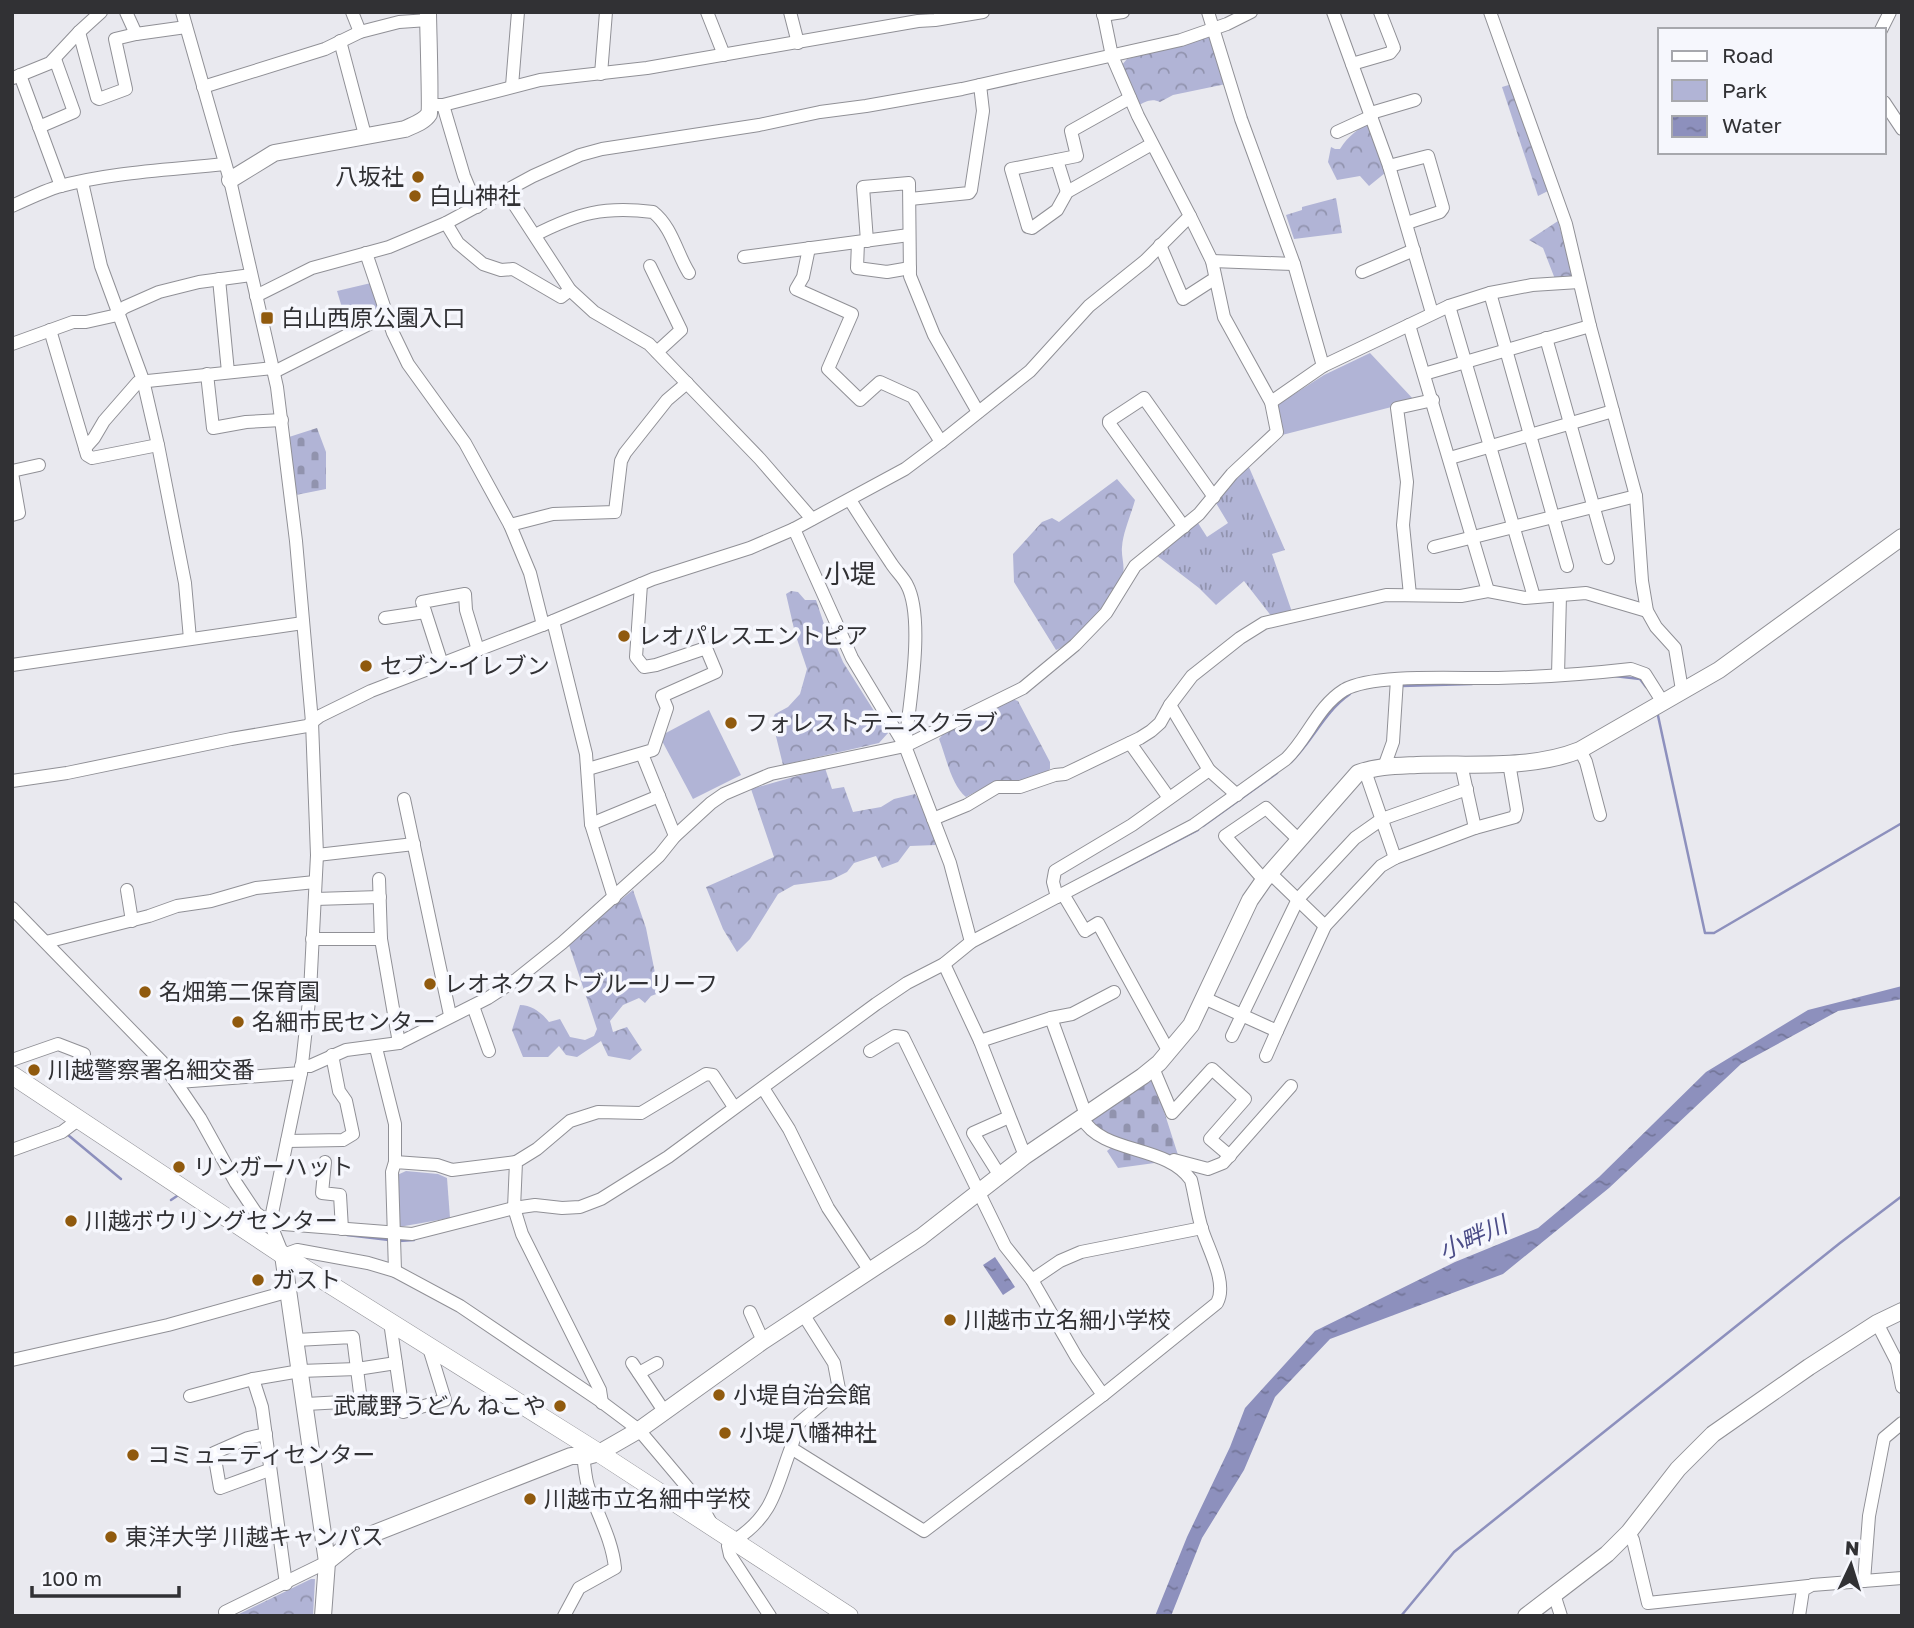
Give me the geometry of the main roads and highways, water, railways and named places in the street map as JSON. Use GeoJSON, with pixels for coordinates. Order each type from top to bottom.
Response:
{"type":"FeatureCollection","features":[{"type":"Feature","properties":{"kind":"main road"},"geometry":{"type":"LineString","coordinates":[[12,1075],[591,1455],[733,1539],[849,1616]]}},
{"type":"Feature","properties":{"kind":"water"},"geometry":{"type":"Polygon","coordinates":[[[1902,986],[1902,999],[1838,1011],[1741,1064],[1609,1188],[1503,1274],[1330,1339],[1275,1397],[1244,1470],[1202,1538],[1171,1616],[1155,1616],[1245,1408],[1315,1331],[1455,1262],[1538,1228],[1599,1177],[1706,1072],[1808,1010],[1902,986]]]}},
{"type":"Feature","properties":{"kind":"water"},"geometry":{"type":"Polygon","coordinates":[[[995,1257],[1015,1287],[1003,1295],[983,1265],[995,1257]]]}},
{"type":"Feature","properties":{"kind":"waterway"},"geometry":{"type":"LineString","coordinates":[[1614,676],[1640,679],[1646,687]]}},
{"type":"Feature","properties":{"kind":"waterway"},"geometry":{"type":"LineString","coordinates":[[1401,686],[1472,684]]}},
{"type":"Feature","properties":{"kind":"waterway"},"geometry":{"type":"LineString","coordinates":[[1291,762],[1333,709],[1350,694]]}},
{"type":"Feature","properties":{"kind":"waterway"},"geometry":{"type":"LineString","coordinates":[[1657,711],[1705,933],[1714,933],[1902,823]]}},
{"type":"Feature","properties":{"kind":"waterway"},"geometry":{"type":"LineString","coordinates":[[1203,826],[1277,773]]}},
{"type":"Feature","properties":{"kind":"waterway"},"geometry":{"type":"LineString","coordinates":[[1098,882],[1198,830]]}},
{"type":"Feature","properties":{"kind":"waterway"},"geometry":{"type":"LineString","coordinates":[[68,1135],[121,1179]]}},
{"type":"Feature","properties":{"kind":"waterway"},"geometry":{"type":"LineString","coordinates":[[171,1200],[180,1194]]}},
{"type":"Feature","properties":{"kind":"waterway"},"geometry":{"type":"LineString","coordinates":[[1401,1616],[1454,1552],[1902,1196]]}},
{"type":"Feature","properties":{"kind":"waterway"},"geometry":{"type":"LineString","coordinates":[[347,1235],[389,1240]]}},
{"type":"Feature","properties":{"kind":"waterway"},"geometry":{"type":"LineString","coordinates":[[399,1241],[414,1240]]}},
{"type":"Feature","properties":{"kind":"place","name":"八坂社"},"geometry":{"type":"Point","coordinates":[418,177]}},
{"type":"Feature","properties":{"kind":"place","name":"白山神社"},"geometry":{"type":"Point","coordinates":[415,196]}},
{"type":"Feature","properties":{"kind":"place","name":"白山西原公園入口"},"geometry":{"type":"Point","coordinates":[267,318]}},
{"type":"Feature","properties":{"kind":"place","name":"レオパレスエントピア"},"geometry":{"type":"Point","coordinates":[624,636]}},
{"type":"Feature","properties":{"kind":"place","name":"セブン-イレブン"},"geometry":{"type":"Point","coordinates":[366,666]}},
{"type":"Feature","properties":{"kind":"place","name":"フォレストテニスクラブ"},"geometry":{"type":"Point","coordinates":[731,723]}},
{"type":"Feature","properties":{"kind":"place","name":"レオネクストブルーリーフ"},"geometry":{"type":"Point","coordinates":[430,984]}},
{"type":"Feature","properties":{"kind":"place","name":"名畑第二保育園"},"geometry":{"type":"Point","coordinates":[145,992]}},
{"type":"Feature","properties":{"kind":"place","name":"名細市民センター"},"geometry":{"type":"Point","coordinates":[238,1022]}},
{"type":"Feature","properties":{"kind":"place","name":"川越警察署名細交番"},"geometry":{"type":"Point","coordinates":[34,1070]}},
{"type":"Feature","properties":{"kind":"place","name":"リンガーハット"},"geometry":{"type":"Point","coordinates":[179,1167]}},
{"type":"Feature","properties":{"kind":"place","name":"川越ボウリングセンター"},"geometry":{"type":"Point","coordinates":[71,1221]}},
{"type":"Feature","properties":{"kind":"place","name":"ガスト"},"geometry":{"type":"Point","coordinates":[258,1280]}},
{"type":"Feature","properties":{"kind":"place","name":"川越市立名細小学校"},"geometry":{"type":"Point","coordinates":[950,1320]}},
{"type":"Feature","properties":{"kind":"place","name":"小堤自治会館"},"geometry":{"type":"Point","coordinates":[719,1395]}},
{"type":"Feature","properties":{"kind":"place","name":"武蔵野うどん ねこや"},"geometry":{"type":"Point","coordinates":[560,1406]}},
{"type":"Feature","properties":{"kind":"place","name":"小堤八幡神社"},"geometry":{"type":"Point","coordinates":[725,1433]}},
{"type":"Feature","properties":{"kind":"place","name":"コミュニティセンター"},"geometry":{"type":"Point","coordinates":[133,1455]}},
{"type":"Feature","properties":{"kind":"place","name":"川越市立名細中学校"},"geometry":{"type":"Point","coordinates":[530,1499]}},
{"type":"Feature","properties":{"kind":"place","name":"東洋大学 川越キャンパス"},"geometry":{"type":"Point","coordinates":[111,1537]}},
{"type":"Feature","properties":{"kind":"district","name":"小堤"},"geometry":{"type":"Point","coordinates":[850,574]}},
{"type":"Feature","properties":{"kind":"water label","name":"小畔川"},"geometry":{"type":"Point","coordinates":[1473,1238]}}]}
